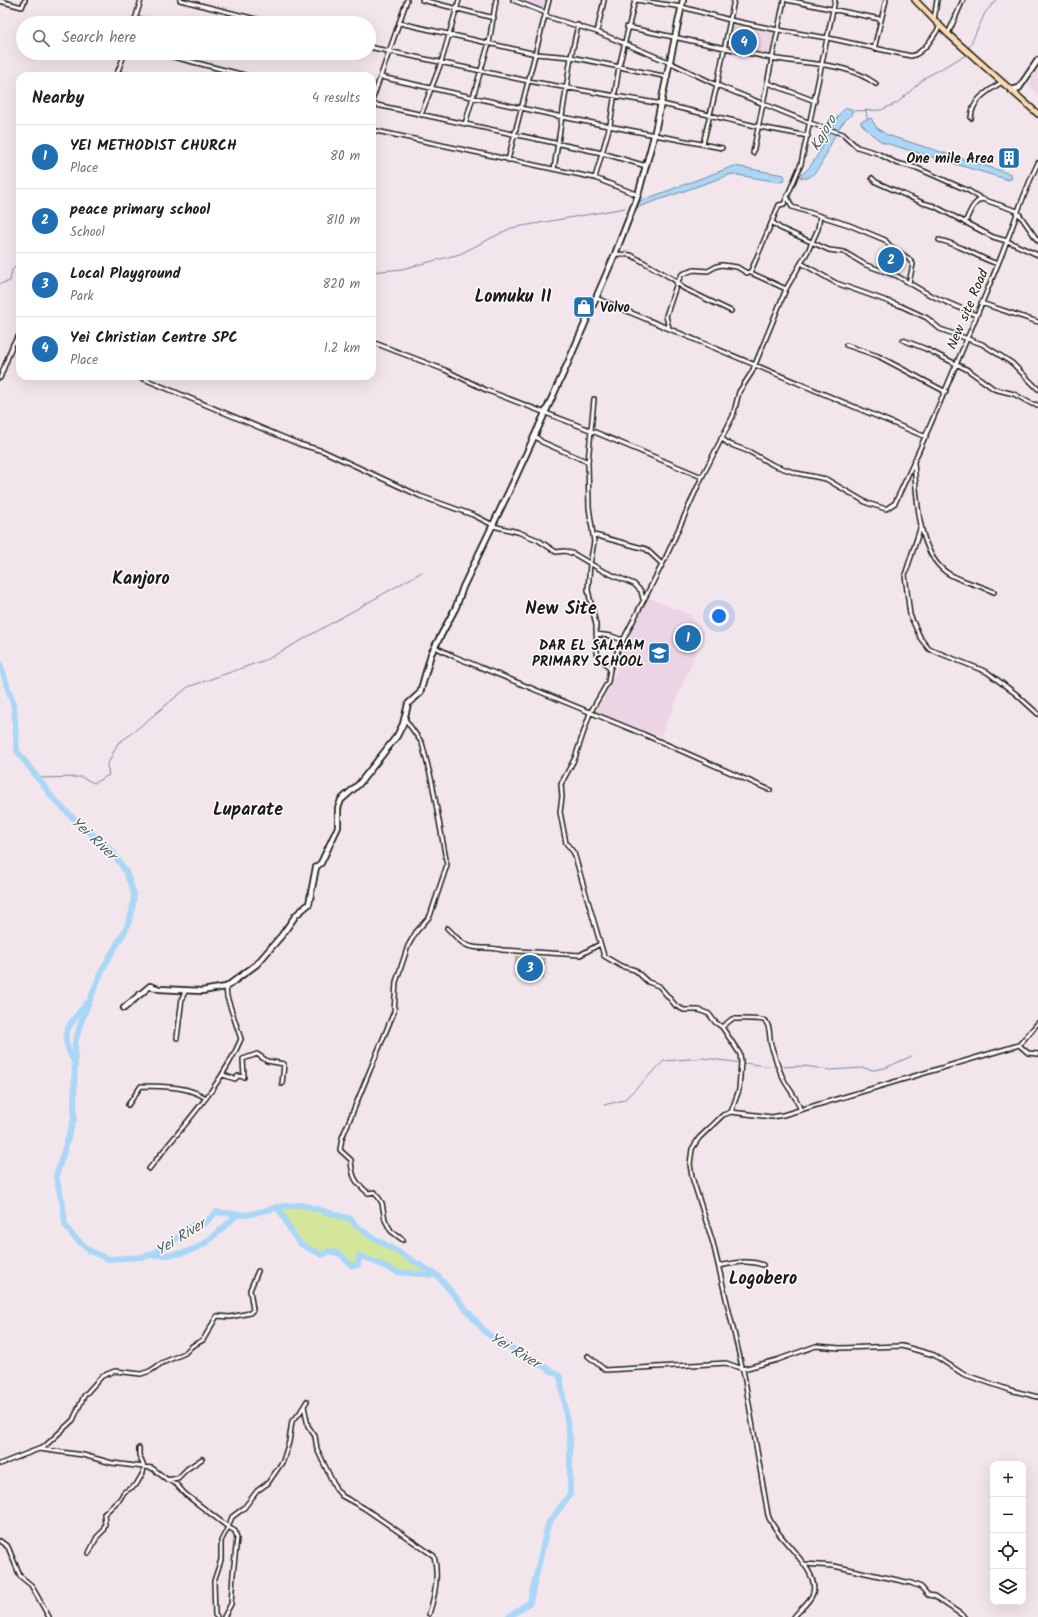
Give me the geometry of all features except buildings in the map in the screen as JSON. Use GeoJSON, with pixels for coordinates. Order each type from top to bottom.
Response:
{"type":"FeatureCollection","features":[{"type":"Feature","properties":{"kind":"main road"},"geometry":{"type":"LineString","coordinates":[[915,0],[967,52],[1038,114]]}},
{"type":"Feature","properties":{"kind":"street"},"geometry":{"type":"LineString","coordinates":[[0,1],[22,6],[24,0]]}},
{"type":"Feature","properties":{"kind":"street"},"geometry":{"type":"LineString","coordinates":[[137,16],[141,0]]}},
{"type":"Feature","properties":{"kind":"street"},"geometry":{"type":"LineString","coordinates":[[180,0],[194,2],[246,16]]}},
{"type":"Feature","properties":{"kind":"street"},"geometry":{"type":"LineString","coordinates":[[376,91],[407,0]]}},
{"type":"Feature","properties":{"kind":"street"},"geometry":{"type":"LineString","coordinates":[[422,0],[494,18]]}},
{"type":"Feature","properties":{"kind":"street"},"geometry":{"type":"LineString","coordinates":[[422,115],[441,63],[448,33],[459,0]]}},
{"type":"Feature","properties":{"kind":"street"},"geometry":{"type":"LineString","coordinates":[[465,124],[489,43],[496,0]]}},
{"type":"Feature","properties":{"kind":"street"},"geometry":{"type":"LineString","coordinates":[[513,0],[671,63],[717,85],[810,123],[843,134],[858,147],[877,153],[896,164],[917,168],[969,191],[982,199],[1017,211],[1038,241]]}},
{"type":"Feature","properties":{"kind":"street"},"geometry":{"type":"LineString","coordinates":[[508,160],[549,0]]}},
{"type":"Feature","properties":{"kind":"street"},"geometry":{"type":"LineString","coordinates":[[596,32],[604,0]]}},
{"type":"Feature","properties":{"kind":"street"},"geometry":{"type":"LineString","coordinates":[[595,178],[610,125],[627,27],[635,0],[682,8],[778,30],[828,38],[874,49],[913,56],[926,45],[940,26]]}},
{"type":"Feature","properties":{"kind":"street"},"geometry":{"type":"LineString","coordinates":[[124,1008],[150,986],[158,990],[202,991],[226,987],[257,964],[282,935],[296,915],[309,904],[316,867],[321,863],[339,824],[338,808],[341,800],[359,784],[382,757],[397,736],[405,719],[408,704],[420,693],[431,654],[456,607],[462,587],[535,436],[615,254],[638,195],[646,166],[662,104],[683,0]]}},
{"type":"Feature","properties":{"kind":"street"},"geometry":{"type":"LineString","coordinates":[[703,144],[717,85],[734,0]]}},
{"type":"Feature","properties":{"kind":"street"},"geometry":{"type":"LineString","coordinates":[[753,153],[760,127],[778,30],[786,0],[880,19]]}},
{"type":"Feature","properties":{"kind":"street"},"geometry":{"type":"LineString","coordinates":[[749,272],[779,205],[784,204],[801,164],[835,0]]}},
{"type":"Feature","properties":{"kind":"street"},"geometry":{"type":"LineString","coordinates":[[874,49],[880,19],[886,0]]}},
{"type":"Feature","properties":{"kind":"street"},"geometry":{"type":"LineString","coordinates":[[934,20],[937,0]]}},
{"type":"Feature","properties":{"kind":"street"},"geometry":{"type":"LineString","coordinates":[[948,34],[963,0]]}},
{"type":"Feature","properties":{"kind":"street"},"geometry":{"type":"LineString","coordinates":[[400,23],[536,54],[571,57],[668,77]]}},
{"type":"Feature","properties":{"kind":"street"},"geometry":{"type":"LineString","coordinates":[[554,169],[571,57],[578,25]]}},
{"type":"Feature","properties":{"kind":"street"},"geometry":{"type":"LineString","coordinates":[[627,27],[773,58],[822,64],[861,74],[876,84]]}},
{"type":"Feature","properties":{"kind":"street"},"geometry":{"type":"LineString","coordinates":[[376,49],[567,89],[662,104],[709,116],[808,136]]}},
{"type":"Feature","properties":{"kind":"street"},"geometry":{"type":"LineString","coordinates":[[117,72],[121,60]]}},
{"type":"Feature","properties":{"kind":"street"},"geometry":{"type":"LineString","coordinates":[[182,60],[222,72]]}},
{"type":"Feature","properties":{"kind":"street"},"geometry":{"type":"LineString","coordinates":[[1011,90],[1019,88],[1038,60]]}},
{"type":"Feature","properties":{"kind":"street"},"geometry":{"type":"LineString","coordinates":[[381,77],[522,108],[610,125],[654,136],[722,148]]}},
{"type":"Feature","properties":{"kind":"street"},"geometry":{"type":"LineString","coordinates":[[971,118],[972,107],[979,97],[1002,82]]}},
{"type":"Feature","properties":{"kind":"street"},"geometry":{"type":"LineString","coordinates":[[768,83],[815,101]]}},
{"type":"Feature","properties":{"kind":"street"},"geometry":{"type":"LineString","coordinates":[[376,104],[602,153],[646,166]]}},
{"type":"Feature","properties":{"kind":"street"},"geometry":{"type":"LineString","coordinates":[[376,131],[595,178],[638,195]]}},
{"type":"Feature","properties":{"kind":"street","name":"New site Road"},"geometry":{"type":"LineString","coordinates":[[721,438],[729,444],[750,452],[773,465],[796,473],[826,479],[852,495],[880,508],[886,509],[895,503],[946,392],[956,364],[998,264],[1017,211],[1038,163]]}},
{"type":"Feature","properties":{"kind":"street"},"geometry":{"type":"LineString","coordinates":[[872,178],[876,182],[922,203],[934,206],[993,237],[1007,241],[1038,255]]}},
{"type":"Feature","properties":{"kind":"street"},"geometry":{"type":"LineString","coordinates":[[787,196],[792,207],[850,225],[885,240],[890,246],[908,258],[913,264],[909,283]]}},
{"type":"Feature","properties":{"kind":"street"},"geometry":{"type":"LineString","coordinates":[[965,223],[973,206],[977,201],[982,199]]}},
{"type":"Feature","properties":{"kind":"street"},"geometry":{"type":"LineString","coordinates":[[731,1112],[739,1090],[741,1062],[740,1054],[722,1027],[715,1022],[709,1014],[699,1010],[684,1010],[676,1006],[659,986],[648,982],[634,970],[621,966],[604,956],[574,853],[566,843],[560,812],[562,797],[561,784],[574,758],[590,713],[608,682],[610,669],[623,640],[662,564],[702,477],[733,416],[739,392],[752,372],[786,289],[818,229],[820,216]]}},
{"type":"Feature","properties":{"kind":"street"},"geometry":{"type":"LineString","coordinates":[[772,222],[780,228],[812,241],[829,250],[844,252],[866,265],[909,283],[930,295],[976,315]]}},
{"type":"Feature","properties":{"kind":"street"},"geometry":{"type":"LineString","coordinates":[[939,240],[950,243],[979,257],[998,264]]}},
{"type":"Feature","properties":{"kind":"street"},"geometry":{"type":"LineString","coordinates":[[615,254],[631,255],[677,283],[731,311]]}},
{"type":"Feature","properties":{"kind":"street"},"geometry":{"type":"LineString","coordinates":[[801,263],[836,283],[901,306],[927,318],[940,329],[982,344],[1012,362],[1038,389]]}},
{"type":"Feature","properties":{"kind":"street"},"geometry":{"type":"LineString","coordinates":[[669,328],[666,316],[677,283],[680,277],[686,272],[698,270],[708,271],[719,265],[732,266],[786,289]]}},
{"type":"Feature","properties":{"kind":"street"},"geometry":{"type":"LineString","coordinates":[[596,298],[926,437]]}},
{"type":"Feature","properties":{"kind":"street"},"geometry":{"type":"LineString","coordinates":[[981,304],[1038,322]]}},
{"type":"Feature","properties":{"kind":"street"},"geometry":{"type":"LineString","coordinates":[[903,340],[956,364],[974,374],[994,389],[1014,394],[1032,404],[1038,405]]}},
{"type":"Feature","properties":{"kind":"street"},"geometry":{"type":"LineString","coordinates":[[0,378],[16,341]]}},
{"type":"Feature","properties":{"kind":"street"},"geometry":{"type":"LineString","coordinates":[[376,344],[445,370],[486,390],[545,414],[590,430],[702,477]]}},
{"type":"Feature","properties":{"kind":"street"},"geometry":{"type":"LineString","coordinates":[[846,345],[878,356],[946,392]]}},
{"type":"Feature","properties":{"kind":"street"},"geometry":{"type":"LineString","coordinates":[[147,380],[299,444],[323,451],[420,496],[473,515],[493,525],[518,532],[538,540],[556,552],[568,552],[634,584],[641,591],[643,599]]}},
{"type":"Feature","properties":{"kind":"street"},"geometry":{"type":"LineString","coordinates":[[594,399],[588,462],[589,507],[594,535],[588,590],[596,625],[597,653],[610,669]]}},
{"type":"Feature","properties":{"kind":"street"},"geometry":{"type":"LineString","coordinates":[[535,436],[542,442],[588,462]]}},
{"type":"Feature","properties":{"kind":"street"},"geometry":{"type":"LineString","coordinates":[[914,463],[921,526],[936,563],[947,573],[994,592]]}},
{"type":"Feature","properties":{"kind":"street"},"geometry":{"type":"LineString","coordinates":[[921,526],[905,575],[910,615],[922,639],[929,649],[987,672],[1016,694],[1038,714]]}},
{"type":"Feature","properties":{"kind":"street"},"geometry":{"type":"LineString","coordinates":[[594,535],[646,550],[662,564]]}},
{"type":"Feature","properties":{"kind":"street"},"geometry":{"type":"LineString","coordinates":[[596,634],[611,636],[623,640]]}},
{"type":"Feature","properties":{"kind":"street"},"geometry":{"type":"LineString","coordinates":[[435,647],[453,656],[770,790]]}},
{"type":"Feature","properties":{"kind":"street"},"geometry":{"type":"LineString","coordinates":[[403,1240],[391,1231],[385,1220],[382,1203],[375,1192],[368,1193],[360,1187],[352,1175],[351,1160],[340,1150],[342,1138],[394,1012],[396,982],[408,946],[416,932],[430,916],[447,865],[432,782],[422,743],[405,719]]}},
{"type":"Feature","properties":{"kind":"street"},"geometry":{"type":"LineString","coordinates":[[447,928],[464,944],[473,947],[492,947],[502,950],[580,955],[600,944]]}},
{"type":"Feature","properties":{"kind":"street"},"geometry":{"type":"LineString","coordinates":[[149,1169],[223,1075],[241,1039],[227,997],[226,987]]}},
{"type":"Feature","properties":{"kind":"street"},"geometry":{"type":"LineString","coordinates":[[178,1038],[182,998],[186,990]]}},
{"type":"Feature","properties":{"kind":"street"},"geometry":{"type":"LineString","coordinates":[[722,1027],[732,1019],[760,1019],[765,1021],[768,1025],[771,1043],[779,1070],[784,1082],[798,1101],[800,1109]]}},
{"type":"Feature","properties":{"kind":"street"},"geometry":{"type":"LineString","coordinates":[[794,1617],[813,1594],[812,1578],[804,1564],[773,1528],[768,1515],[743,1369],[719,1266],[692,1177],[690,1157],[692,1150],[699,1138],[723,1115],[731,1112],[772,1117],[800,1109],[1019,1045],[1038,1023]]}},
{"type":"Feature","properties":{"kind":"street"},"geometry":{"type":"LineString","coordinates":[[1019,1045],[1028,1053],[1038,1054]]}},
{"type":"Feature","properties":{"kind":"street"},"geometry":{"type":"LineString","coordinates":[[223,1075],[236,1079],[238,1076],[244,1077],[243,1059],[257,1054],[267,1061],[284,1064],[282,1084]]}},
{"type":"Feature","properties":{"kind":"street"},"geometry":{"type":"LineString","coordinates":[[128,1105],[141,1086],[186,1088],[194,1090],[206,1098]]}},
{"type":"Feature","properties":{"kind":"street"},"geometry":{"type":"LineString","coordinates":[[719,1266],[745,1262],[755,1262],[763,1265]]}},
{"type":"Feature","properties":{"kind":"street"},"geometry":{"type":"LineString","coordinates":[[0,1464],[39,1449],[73,1420],[84,1396],[102,1376],[115,1371],[130,1374],[150,1371],[162,1363],[185,1353],[192,1346],[203,1340],[217,1316],[230,1317],[250,1313],[253,1310],[249,1294],[258,1271]]}},
{"type":"Feature","properties":{"kind":"street"},"geometry":{"type":"LineString","coordinates":[[588,1356],[605,1370],[726,1363],[743,1369],[777,1360],[816,1346],[840,1348],[902,1346],[934,1355],[963,1374],[1010,1390],[1038,1397]]}},
{"type":"Feature","properties":{"kind":"street"},"geometry":{"type":"LineString","coordinates":[[217,1617],[215,1615],[214,1581],[221,1560],[221,1541],[232,1518],[244,1508],[257,1491],[268,1483],[283,1461],[289,1442],[292,1421],[299,1414],[307,1401]]}},
{"type":"Feature","properties":{"kind":"street"},"geometry":{"type":"LineString","coordinates":[[304,1406],[308,1426],[315,1436],[317,1449],[339,1492],[434,1556],[437,1566],[435,1591],[428,1614]]}},
{"type":"Feature","properties":{"kind":"street"},"geometry":{"type":"LineString","coordinates":[[89,1553],[106,1524],[104,1514],[120,1499],[124,1492],[136,1485],[143,1473],[144,1467],[139,1455],[139,1448]]}},
{"type":"Feature","properties":{"kind":"street"},"geometry":{"type":"LineString","coordinates":[[39,1449],[54,1450],[112,1463],[134,1464],[152,1468],[167,1480],[177,1485],[185,1494],[235,1531],[237,1538],[233,1574],[232,1604],[224,1617]]}},
{"type":"Feature","properties":{"kind":"street"},"geometry":{"type":"LineString","coordinates":[[167,1480],[178,1478],[187,1469],[202,1459]]}},
{"type":"Feature","properties":{"kind":"street"},"geometry":{"type":"LineString","coordinates":[[0,1541],[8,1547],[20,1576],[31,1585],[49,1617]]}},
{"type":"Feature","properties":{"kind":"street"},"geometry":{"type":"LineString","coordinates":[[804,1564],[834,1566],[911,1583],[921,1587],[928,1595],[934,1596],[965,1617]]}},
{"type":"Feature","properties":{"kind":"shaded area"},"geometry":{"type":"Polygon","coordinates":[[[519,0],[545,0],[543,10],[519,0]]]}},
{"type":"Feature","properties":{"kind":"shaded area"},"geometry":{"type":"Polygon","coordinates":[[[733,22],[776,30],[770,56],[727,46],[733,22]]]}},
{"type":"Feature","properties":{"kind":"shaded area"},"geometry":{"type":"Polygon","coordinates":[[[1038,69],[1038,95],[1029,84],[1038,69]]]}},
{"type":"Feature","properties":{"kind":"shaded area","name":"DAR EL SALAAM PRIMARY SCHOOL"},"geometry":{"type":"Polygon","coordinates":[[[649,598],[688,614],[698,624],[704,634],[661,736],[618,723],[595,712],[611,685],[629,635],[649,598]]]}},
{"type":"Feature","properties":{"kind":"green space"},"geometry":{"type":"Polygon","coordinates":[[[516,957],[545,959],[543,979],[516,976],[516,957]]]}},
{"type":"Feature","properties":{"kind":"green space"},"geometry":{"type":"Polygon","coordinates":[[[302,1205],[351,1219],[355,1225],[367,1234],[437,1275],[406,1274],[359,1257],[358,1265],[352,1266],[340,1254],[329,1251],[322,1255],[305,1247],[293,1234],[277,1207],[302,1205]]]}},
{"type":"Feature","properties":{"kind":"water"},"geometry":{"type":"Polygon","coordinates":[[[847,108],[851,109],[852,115],[844,121],[834,137],[821,164],[808,178],[801,178],[801,175],[815,160],[836,119],[841,112],[847,108]]]}},
{"type":"Feature","properties":{"kind":"water"},"geometry":{"type":"Polygon","coordinates":[[[871,118],[876,127],[887,135],[1011,174],[1012,178],[1009,180],[882,142],[870,133],[860,122],[871,118]]]}},
{"type":"Feature","properties":{"kind":"water"},"geometry":{"type":"Polygon","coordinates":[[[734,166],[784,175],[785,178],[784,181],[779,182],[732,174],[633,209],[635,203],[734,166]]]}},
{"type":"Feature","properties":{"kind":"waterway"},"geometry":{"type":"LineString","coordinates":[[968,50],[985,13],[996,0]]}},
{"type":"Feature","properties":{"kind":"waterway"},"geometry":{"type":"LineString","coordinates":[[853,111],[881,110],[897,103],[926,77],[966,55],[967,53]]}},
{"type":"Feature","properties":{"kind":"waterway","name":"Kajoro"},"geometry":{"type":"LineString","coordinates":[[866,110],[867,119]]}},
{"type":"Feature","properties":{"kind":"waterway"},"geometry":{"type":"LineString","coordinates":[[376,272],[402,269],[460,254],[511,228],[625,208]]}},
{"type":"Feature","properties":{"kind":"waterway"},"geometry":{"type":"LineString","coordinates":[[0,284],[10,281],[12,270],[16,266]]}},
{"type":"Feature","properties":{"kind":"waterway"},"geometry":{"type":"LineString","coordinates":[[38,778],[81,777],[94,783],[109,775],[107,765],[118,743],[188,687],[268,659],[422,572]]}},
{"type":"Feature","properties":{"kind":"waterway","name":"Yei River"},"geometry":{"type":"LineString","coordinates":[[0,664],[14,706],[17,751],[53,798],[79,824],[112,851],[126,872],[134,894],[132,912],[126,929],[102,970],[81,1022],[75,1043],[74,1119],[56,1176],[63,1206],[65,1224],[72,1235],[90,1251],[108,1259],[150,1255],[171,1243],[193,1225],[205,1223],[216,1212],[246,1215],[284,1206],[302,1205],[351,1219],[355,1225],[367,1234],[437,1275],[486,1333],[560,1376],[570,1440],[570,1494],[548,1524],[530,1602],[509,1617]]}},
{"type":"Feature","properties":{"kind":"waterway"},"geometry":{"type":"LineString","coordinates":[[74,1061],[66,1043],[67,1030],[86,1004]]}},
{"type":"Feature","properties":{"kind":"waterway"},"geometry":{"type":"LineString","coordinates":[[779,1067],[805,1066],[830,1070],[863,1068],[874,1070],[885,1068],[912,1056]]}},
{"type":"Feature","properties":{"kind":"waterway"},"geometry":{"type":"LineString","coordinates":[[604,1105],[624,1100],[664,1061],[702,1058],[776,1067]]}},
{"type":"Feature","properties":{"kind":"waterway"},"geometry":{"type":"LineString","coordinates":[[277,1207],[300,1243],[322,1255],[329,1251],[340,1254],[352,1266],[358,1265],[359,1256],[397,1272],[434,1275]]}},
{"type":"Feature","properties":{"kind":"waterway"},"geometry":{"type":"LineString","coordinates":[[150,1255],[178,1254],[199,1247],[208,1241],[237,1215]]}},
{"type":"Feature","properties":{"kind":"place","name":"Yei Christian Centre SPC"},"geometry":{"type":"Point","coordinates":[744,42]}},
{"type":"Feature","properties":{"kind":"place","name":"One mile Area"},"geometry":{"type":"Point","coordinates":[1009,158]}},
{"type":"Feature","properties":{"kind":"place","name":"peace primary school"},"geometry":{"type":"Point","coordinates":[891,260]}},
{"type":"Feature","properties":{"kind":"place","name":"Volvo"},"geometry":{"type":"Point","coordinates":[584,307]}},
{"type":"Feature","properties":{"kind":"place","name":"YEI METHODIST CHURCH"},"geometry":{"type":"Point","coordinates":[688,638]}},
{"type":"Feature","properties":{"kind":"place","name":"DAR EL SALAAM PRIMARY SCHOOL"},"geometry":{"type":"Point","coordinates":[659,653]}},
{"type":"Feature","properties":{"kind":"place","name":"Local Playground"},"geometry":{"type":"Point","coordinates":[530,968]}},
{"type":"Feature","properties":{"kind":"district","name":"Lomuku II"},"geometry":{"type":"Point","coordinates":[513,296]}},
{"type":"Feature","properties":{"kind":"district","name":"Kanjoro"},"geometry":{"type":"Point","coordinates":[141,578]}},
{"type":"Feature","properties":{"kind":"district","name":"New Site"},"geometry":{"type":"Point","coordinates":[561,608]}},
{"type":"Feature","properties":{"kind":"district","name":"Luparate"},"geometry":{"type":"Point","coordinates":[248,809]}},
{"type":"Feature","properties":{"kind":"district","name":"Logobero"},"geometry":{"type":"Point","coordinates":[763,1278]}}]}
